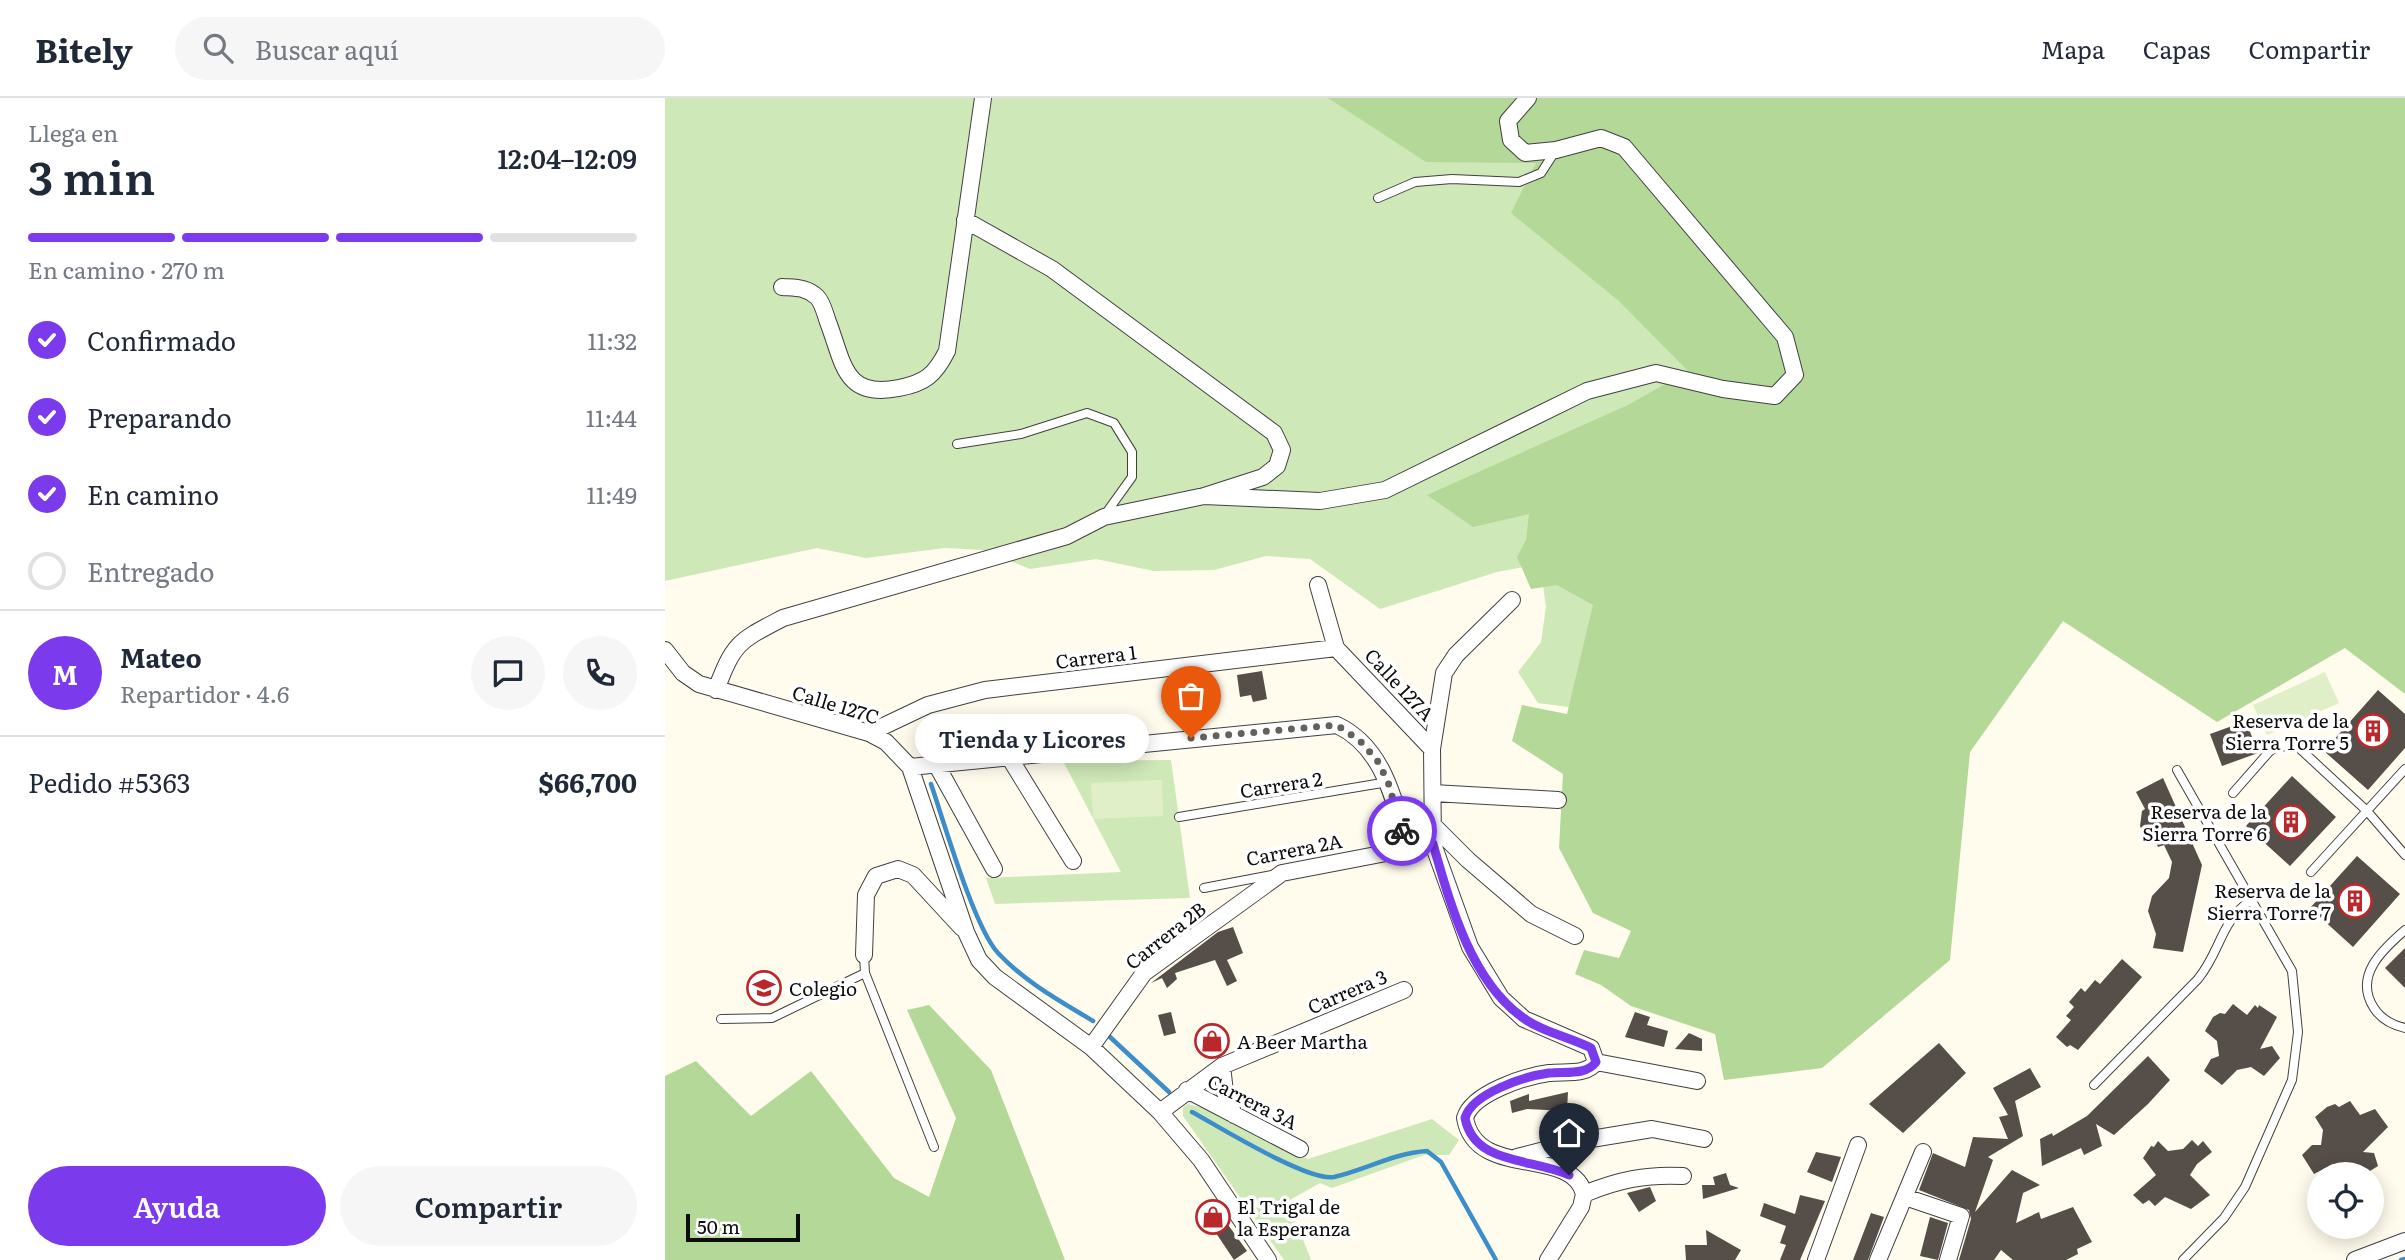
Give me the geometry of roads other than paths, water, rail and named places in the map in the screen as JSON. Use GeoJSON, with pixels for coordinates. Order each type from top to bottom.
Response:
{"type":"FeatureCollection","features":[{"type":"Feature","properties":{"kind":"street"},"geometry":{"type":"LineString","coordinates":[[782,287],[807,289],[820,299],[848,375],[862,389],[878,393],[922,383],[937,370],[947,351],[983,98]]}},
{"type":"Feature","properties":{"kind":"street"},"geometry":{"type":"LineString","coordinates":[[1204,496],[1319,501],[1385,490],[1587,391],[1656,373],[1723,389],[1775,396],[1795,376],[1785,337],[1624,147],[1601,138],[1556,150],[1525,153],[1511,140],[1508,121],[1528,98]]}},
{"type":"Feature","properties":{"kind":"street"},"geometry":{"type":"LineString","coordinates":[[716,690],[726,663],[742,639],[783,618],[1067,536],[1104,517],[1204,496],[1263,477],[1277,466],[1282,450],[1274,433],[1052,269],[965,220]]}},
{"type":"Feature","properties":{"kind":"street"},"geometry":{"type":"LineString","coordinates":[[1318,585],[1336,648]]}},
{"type":"Feature","properties":{"kind":"street"},"geometry":{"type":"LineString","coordinates":[[1512,600],[1456,655],[1444,673],[1432,749],[1433,844],[1470,947],[1501,998],[1524,1018],[1591,1048],[1596,1062]]}},
{"type":"Feature","properties":{"kind":"street","name":"Carrera 1"},"geometry":{"type":"LineString","coordinates":[[869,733],[928,705],[985,690],[1336,648]]}},
{"type":"Feature","properties":{"kind":"street","name":"Calle 127A"},"geometry":{"type":"LineString","coordinates":[[1336,648],[1432,749]]}},
{"type":"Feature","properties":{"kind":"street","name":"Calle 127C"},"geometry":{"type":"LineString","coordinates":[[665,650],[683,673],[699,684],[869,733],[886,742],[909,767],[966,932],[979,960],[995,977],[1091,1047],[1160,1112],[1201,1160],[1268,1260]]}},
{"type":"Feature","properties":{"kind":"street"},"geometry":{"type":"LineString","coordinates":[[909,767],[1337,725],[1360,741],[1377,760],[1388,782],[1408,848]]}},
{"type":"Feature","properties":{"kind":"street"},"geometry":{"type":"LineString","coordinates":[[1009,757],[1073,861]]}},
{"type":"Feature","properties":{"kind":"street"},"geometry":{"type":"LineString","coordinates":[[936,764],[994,869]]}},
{"type":"Feature","properties":{"kind":"street"},"geometry":{"type":"LineString","coordinates":[[1433,793],[1557,800]]}},
{"type":"Feature","properties":{"kind":"street"},"geometry":{"type":"LineString","coordinates":[[1433,825],[1468,860],[1531,914],[1575,936]]}},
{"type":"Feature","properties":{"kind":"street","name":"Carrera 2A"},"geometry":{"type":"LineString","coordinates":[[1282,873],[1433,844]]}},
{"type":"Feature","properties":{"kind":"street","name":"Calle 127C"},"geometry":{"type":"LineString","coordinates":[[864,955],[866,895],[876,876],[898,869],[913,875],[966,932]]}},
{"type":"Feature","properties":{"kind":"street","name":"Carrera 2B"},"geometry":{"type":"LineString","coordinates":[[1091,1047],[1144,973],[1282,873]]}},
{"type":"Feature","properties":{"kind":"street","name":"Carrera 3"},"geometry":{"type":"LineString","coordinates":[[1160,1112],[1222,1066],[1404,990]]}},
{"type":"Feature","properties":{"kind":"street"},"geometry":{"type":"LineString","coordinates":[[1596,1062],[1697,1082]]}},
{"type":"Feature","properties":{"kind":"street"},"geometry":{"type":"LineString","coordinates":[[1548,1260],[1581,1207],[1583,1188],[1569,1175],[1515,1158],[1499,1156],[1479,1146],[1470,1135],[1465,1118],[1472,1104],[1518,1081],[1551,1073],[1577,1072],[1593,1066],[1596,1062]]}},
{"type":"Feature","properties":{"kind":"street"},"geometry":{"type":"LineString","coordinates":[[1222,1066],[1225,1092],[1234,1115]]}},
{"type":"Feature","properties":{"kind":"street","name":"Carrera 3A"},"geometry":{"type":"LineString","coordinates":[[1187,1090],[1300,1149]]}},
{"type":"Feature","properties":{"kind":"street"},"geometry":{"type":"LineString","coordinates":[[1515,1158],[1580,1141],[1653,1129],[1704,1139]]}},
{"type":"Feature","properties":{"kind":"street"},"geometry":{"type":"LineString","coordinates":[[1816,1260],[1858,1146]]}},
{"type":"Feature","properties":{"kind":"street"},"geometry":{"type":"LineString","coordinates":[[1878,1260],[1923,1152]]}},
{"type":"Feature","properties":{"kind":"street"},"geometry":{"type":"LineString","coordinates":[[1584,1194],[1629,1178],[1651,1174],[1683,1176]]}},
{"type":"Feature","properties":{"kind":"street"},"geometry":{"type":"LineString","coordinates":[[1905,1197],[1961,1216],[1948,1260]]}},
{"type":"Feature","properties":{"kind":"street"},"geometry":{"type":"LineString","coordinates":[[2355,1260],[2405,1241]]}},
{"type":"Feature","properties":{"kind":"lane"},"geometry":{"type":"LineString","coordinates":[[1378,198],[1415,182],[1452,179],[1518,182],[1541,173],[1556,150]]}},
{"type":"Feature","properties":{"kind":"lane"},"geometry":{"type":"LineString","coordinates":[[957,444],[1021,434],[1087,413],[1114,423],[1132,453],[1132,477],[1104,517]]}},
{"type":"Feature","properties":{"kind":"lane"},"geometry":{"type":"LineString","coordinates":[[2234,793],[2277,746],[2298,747],[2367,811],[2405,855]]}},
{"type":"Feature","properties":{"kind":"lane"},"geometry":{"type":"LineString","coordinates":[[2311,872],[2405,769]]}},
{"type":"Feature","properties":{"kind":"lane"},"geometry":{"type":"LineString","coordinates":[[2177,770],[2292,971],[2298,1031],[2292,1080],[2245,1187],[2224,1218],[2183,1260]]}},
{"type":"Feature","properties":{"kind":"lane","name":"Carrera 2"},"geometry":{"type":"LineString","coordinates":[[1179,817],[1388,782]]}},
{"type":"Feature","properties":{"kind":"lane","name":"Carrera 2A"},"geometry":{"type":"LineString","coordinates":[[1205,888],[1282,873]]}},
{"type":"Feature","properties":{"kind":"lane"},"geometry":{"type":"LineString","coordinates":[[2094,1085],[2211,964],[2228,920],[2252,899]]}},
{"type":"Feature","properties":{"kind":"lane"},"geometry":{"type":"LineString","coordinates":[[2405,930],[2374,962],[2366,978],[2369,1000],[2375,1010],[2392,1024],[2405,1028]]}},
{"type":"Feature","properties":{"kind":"lane"},"geometry":{"type":"LineString","coordinates":[[864,955],[865,973],[934,1147]]}},
{"type":"Feature","properties":{"kind":"lane"},"geometry":{"type":"LineString","coordinates":[[721,1019],[772,1018],[865,973]]}},
{"type":"Feature","properties":{"kind":"waterway"},"geometry":{"type":"LineString","coordinates":[[931,784],[970,898],[989,940],[998,953],[1020,973],[1093,1021]]}},
{"type":"Feature","properties":{"kind":"waterway"},"geometry":{"type":"LineString","coordinates":[[1110,1037],[1169,1092]]}},
{"type":"Feature","properties":{"kind":"waterway"},"geometry":{"type":"LineString","coordinates":[[1192,1112],[1285,1162],[1321,1176],[1334,1177],[1403,1155],[1427,1151],[1441,1162],[1496,1260]]}},
{"type":"Feature","properties":{"kind":"waterway"},"geometry":{"type":"LineString","coordinates":[[2401,1260],[2405,1259]]}},
{"type":"Feature","properties":{"kind":"place","name":"Reserva de la Sierra Torre 5"},"geometry":{"type":"Point","coordinates":[2373,731]}},
{"type":"Feature","properties":{"kind":"place","name":"Tienda y Licores"},"geometry":{"type":"Point","coordinates":[1191,738]}},
{"type":"Feature","properties":{"kind":"place","name":"Reserva de la Sierra Torre 6"},"geometry":{"type":"Point","coordinates":[2291,822]}},
{"type":"Feature","properties":{"kind":"place","name":"Reserva de la Sierra Torre 7"},"geometry":{"type":"Point","coordinates":[2355,901]}},
{"type":"Feature","properties":{"kind":"place","name":"Colegio"},"geometry":{"type":"Point","coordinates":[764,988]}},
{"type":"Feature","properties":{"kind":"place","name":"A Beer Martha"},"geometry":{"type":"Point","coordinates":[1212,1041]}},
{"type":"Feature","properties":{"kind":"place","name":"El Trigal de la Esperanza"},"geometry":{"type":"Point","coordinates":[1213,1217]}}]}
